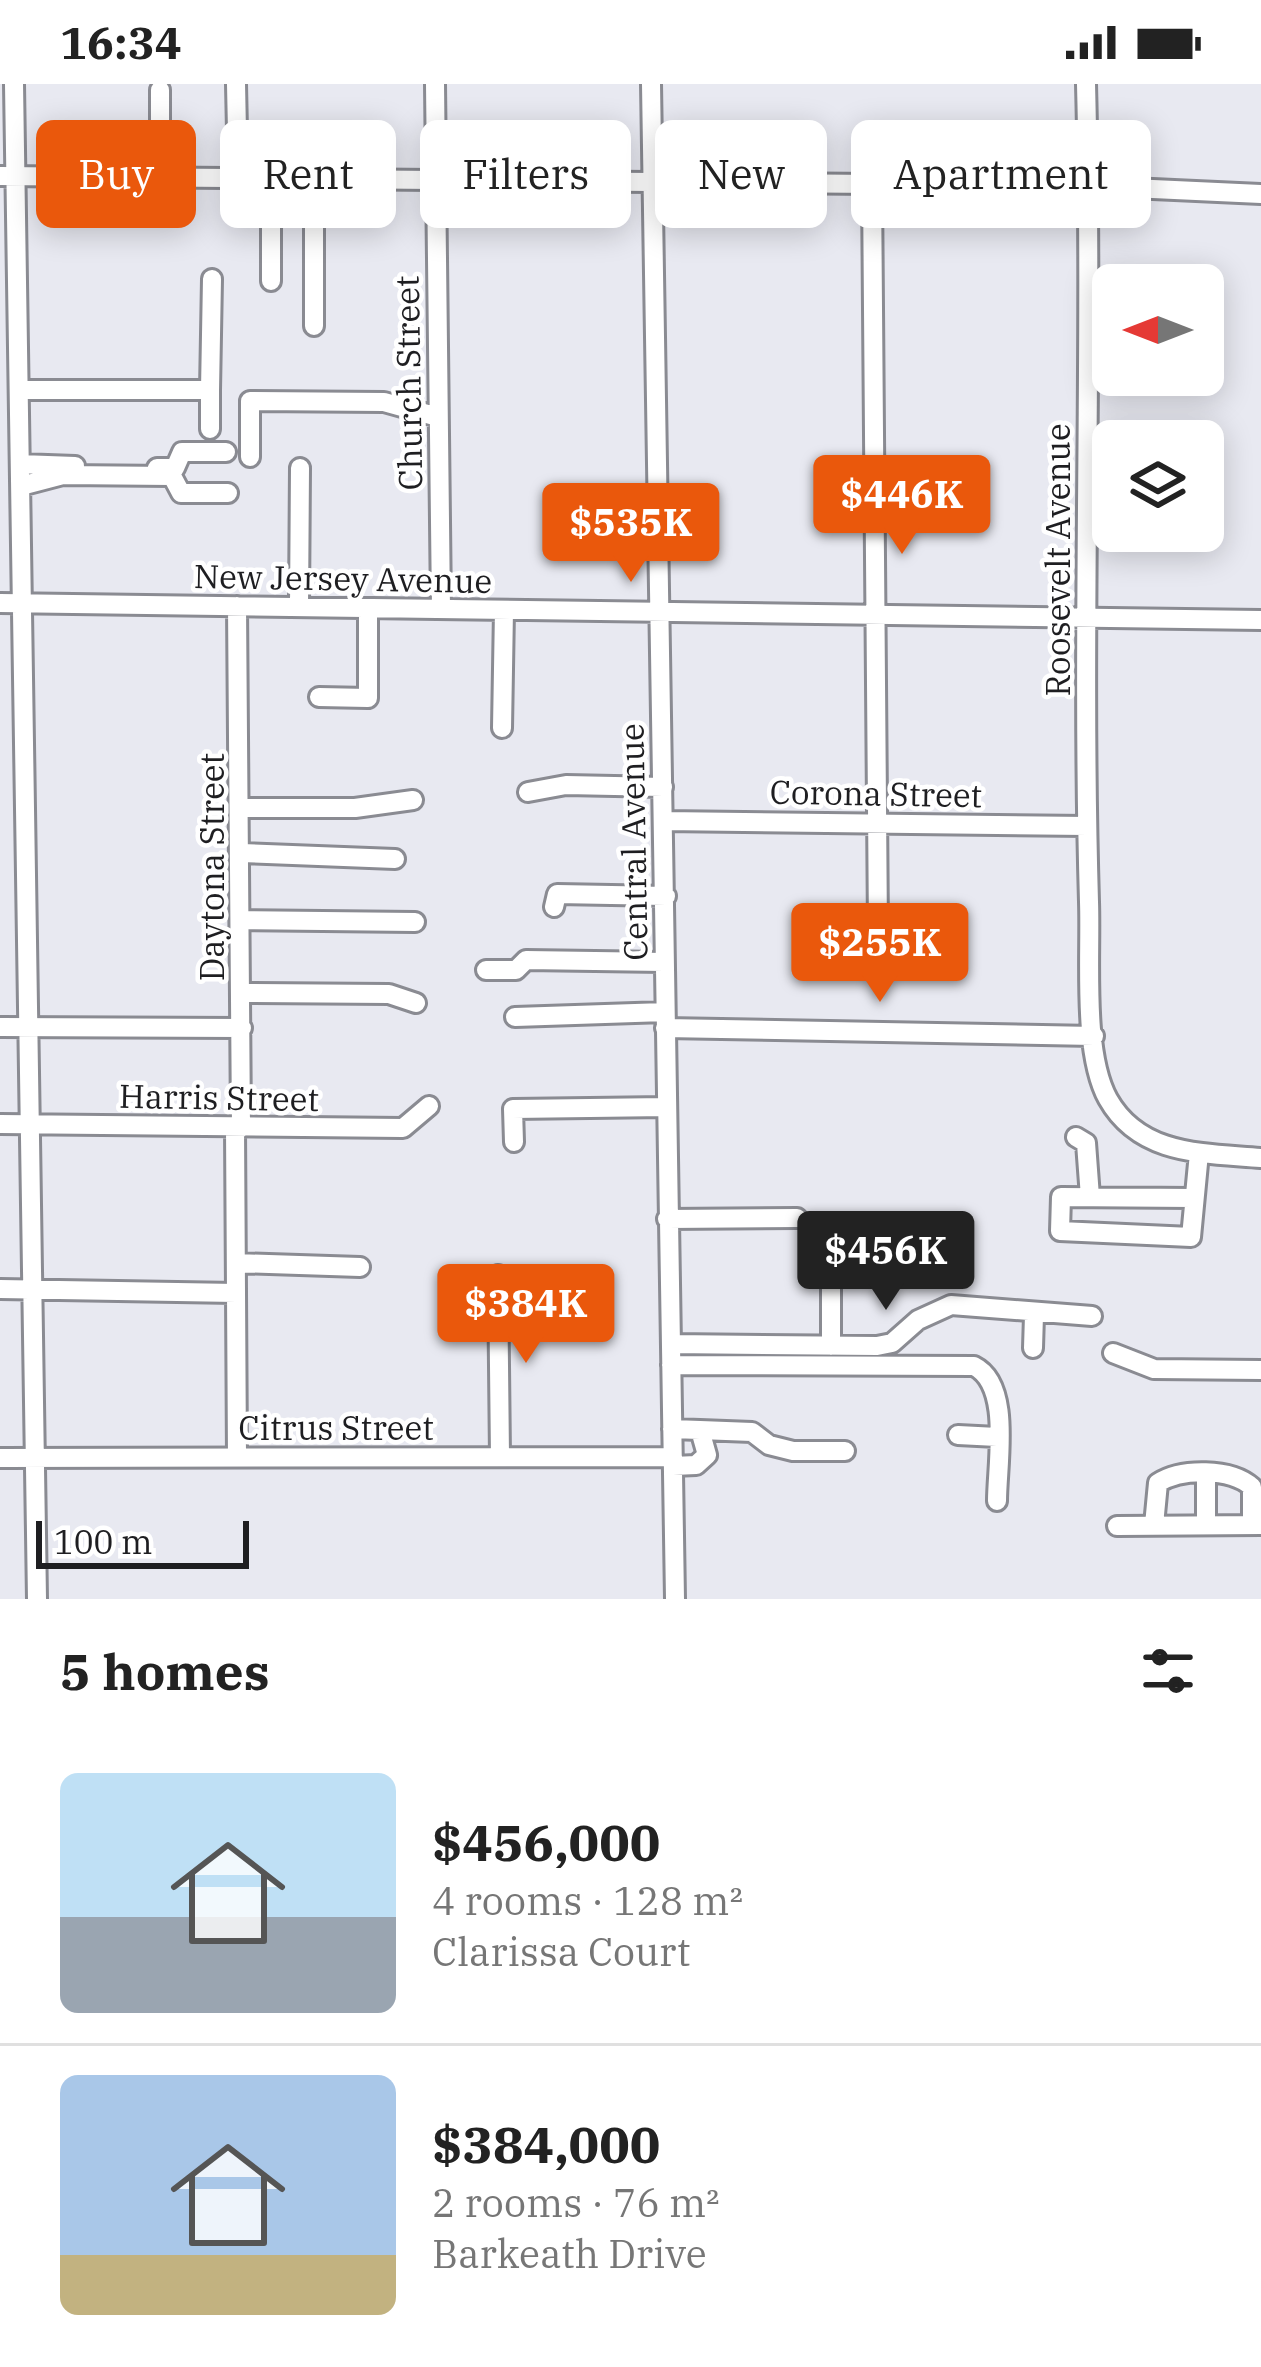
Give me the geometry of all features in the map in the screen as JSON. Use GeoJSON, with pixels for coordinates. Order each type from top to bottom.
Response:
{"type":"FeatureCollection","features":[{"type":"Feature","properties":{"kind":"street"},"geometry":{"type":"LineString","coordinates":[[14,84],[8,176],[20,486],[9,604],[29,1028],[38,1599]]}},
{"type":"Feature","properties":{"kind":"street"},"geometry":{"type":"LineString","coordinates":[[236,84],[237,120]]}},
{"type":"Feature","properties":{"kind":"street","name":"Church Street"},"geometry":{"type":"LineString","coordinates":[[435,84],[435,120]]}},
{"type":"Feature","properties":{"kind":"street","name":"Central Avenue"},"geometry":{"type":"LineString","coordinates":[[651,84],[675,1599]]}},
{"type":"Feature","properties":{"kind":"street","name":"Roosevelt Avenue"},"geometry":{"type":"LineString","coordinates":[[1086,84],[1087,120]]}},
{"type":"Feature","properties":{"kind":"street"},"geometry":{"type":"LineString","coordinates":[[160,90],[160,120]]}},
{"type":"Feature","properties":{"kind":"street"},"geometry":{"type":"LineString","coordinates":[[631,183],[851,184]]}},
{"type":"Feature","properties":{"kind":"street"},"geometry":{"type":"LineString","coordinates":[[1151,189],[1261,194]]}},
{"type":"Feature","properties":{"kind":"street"},"geometry":{"type":"LineString","coordinates":[[271,228],[272,281]]}},
{"type":"Feature","properties":{"kind":"street"},"geometry":{"type":"LineString","coordinates":[[314,228],[314,326]]}},
{"type":"Feature","properties":{"kind":"street","name":"Church Street"},"geometry":{"type":"LineString","coordinates":[[436,228],[441,609]]}},
{"type":"Feature","properties":{"kind":"street"},"geometry":{"type":"LineString","coordinates":[[872,228],[878,931]]}},
{"type":"Feature","properties":{"kind":"street","name":"Roosevelt Avenue"},"geometry":{"type":"LineString","coordinates":[[1088,228],[1087,826],[1094,1036],[1100,1081],[1124,1120],[1160,1145],[1261,1158]]}},
{"type":"Feature","properties":{"kind":"street"},"geometry":{"type":"LineString","coordinates":[[210,429],[212,280]]}},
{"type":"Feature","properties":{"kind":"street"},"geometry":{"type":"LineString","coordinates":[[19,391],[210,391]]}},
{"type":"Feature","properties":{"kind":"street"},"geometry":{"type":"LineString","coordinates":[[250,457],[250,401],[384,402],[438,418]]}},
{"type":"Feature","properties":{"kind":"street"},"geometry":{"type":"LineString","coordinates":[[20,464],[175,468],[182,452],[226,452]]}},
{"type":"Feature","properties":{"kind":"street"},"geometry":{"type":"LineString","coordinates":[[299,607],[300,469]]}},
{"type":"Feature","properties":{"kind":"street"},"geometry":{"type":"LineString","coordinates":[[20,486],[63,475],[172,476],[181,493],[228,493]]}},
{"type":"Feature","properties":{"kind":"street","name":"New Jersey Avenue"},"geometry":{"type":"LineString","coordinates":[[9,604],[1261,620]]}},
{"type":"Feature","properties":{"kind":"street","name":"Daytona Street"},"geometry":{"type":"LineString","coordinates":[[237,607],[242,854],[237,1456]]}},
{"type":"Feature","properties":{"kind":"street"},"geometry":{"type":"LineString","coordinates":[[319,697],[368,698],[368,608]]}},
{"type":"Feature","properties":{"kind":"street"},"geometry":{"type":"LineString","coordinates":[[502,728],[504,610]]}},
{"type":"Feature","properties":{"kind":"street"},"geometry":{"type":"LineString","coordinates":[[528,792],[566,785],[663,787]]}},
{"type":"Feature","properties":{"kind":"street"},"geometry":{"type":"LineString","coordinates":[[241,808],[355,808],[413,800]]}},
{"type":"Feature","properties":{"kind":"street","name":"Corona Street"},"geometry":{"type":"LineString","coordinates":[[664,821],[1087,826]]}},
{"type":"Feature","properties":{"kind":"street"},"geometry":{"type":"LineString","coordinates":[[242,854],[395,859]]}},
{"type":"Feature","properties":{"kind":"street"},"geometry":{"type":"LineString","coordinates":[[554,908],[556,894],[666,896]]}},
{"type":"Feature","properties":{"kind":"street"},"geometry":{"type":"LineString","coordinates":[[242,920],[415,922]]}},
{"type":"Feature","properties":{"kind":"street"},"geometry":{"type":"LineString","coordinates":[[486,970],[516,970],[526,960],[664,962]]}},
{"type":"Feature","properties":{"kind":"street"},"geometry":{"type":"LineString","coordinates":[[242,993],[388,994],[416,1003]]}},
{"type":"Feature","properties":{"kind":"street"},"geometry":{"type":"LineString","coordinates":[[515,1017],[1094,1036]]}},
{"type":"Feature","properties":{"kind":"street"},"geometry":{"type":"LineString","coordinates":[[0,1027],[242,1028]]}},
{"type":"Feature","properties":{"kind":"street","name":"Harris Street"},"geometry":{"type":"LineString","coordinates":[[0,1124],[403,1128],[429,1106]]}},
{"type":"Feature","properties":{"kind":"street"},"geometry":{"type":"LineString","coordinates":[[514,1142],[513,1109],[666,1107]]}},
{"type":"Feature","properties":{"kind":"street"},"geometry":{"type":"LineString","coordinates":[[1076,1137],[1086,1143],[1090,1197]]}},
{"type":"Feature","properties":{"kind":"street"},"geometry":{"type":"LineString","coordinates":[[1193,1198],[1061,1197],[1060,1231],[1191,1237],[1199,1153]]}},
{"type":"Feature","properties":{"kind":"street"},"geometry":{"type":"LineString","coordinates":[[667,1219],[797,1218]]}},
{"type":"Feature","properties":{"kind":"street"},"geometry":{"type":"LineString","coordinates":[[820,1259],[831,1266],[830,1346]]}},
{"type":"Feature","properties":{"kind":"street"},"geometry":{"type":"LineString","coordinates":[[236,1263],[360,1268]]}},
{"type":"Feature","properties":{"kind":"street"},"geometry":{"type":"LineString","coordinates":[[498,1275],[500,1457]]}},
{"type":"Feature","properties":{"kind":"street"},"geometry":{"type":"LineString","coordinates":[[0,1289],[236,1293]]}},
{"type":"Feature","properties":{"kind":"street"},"geometry":{"type":"LineString","coordinates":[[671,1344],[892,1343],[918,1320],[951,1305],[1092,1316]]}},
{"type":"Feature","properties":{"kind":"street"},"geometry":{"type":"LineString","coordinates":[[1033,1348],[1034,1315]]}},
{"type":"Feature","properties":{"kind":"street"},"geometry":{"type":"LineString","coordinates":[[1113,1353],[1154,1369],[1261,1370]]}},
{"type":"Feature","properties":{"kind":"street"},"geometry":{"type":"LineString","coordinates":[[671,1365],[974,1366],[995,1384],[997,1501]]}},
{"type":"Feature","properties":{"kind":"street"},"geometry":{"type":"LineString","coordinates":[[672,1429],[752,1432],[769,1445],[793,1451],[844,1450]]}},
{"type":"Feature","properties":{"kind":"street"},"geometry":{"type":"LineString","coordinates":[[673,1462],[696,1465],[707,1455],[700,1430]]}},
{"type":"Feature","properties":{"kind":"street"},"geometry":{"type":"LineString","coordinates":[[958,1435],[997,1436]]}},
{"type":"Feature","properties":{"kind":"street","name":"Citrus Street"},"geometry":{"type":"LineString","coordinates":[[0,1458],[500,1457],[673,1462]]}},
{"type":"Feature","properties":{"kind":"street"},"geometry":{"type":"LineString","coordinates":[[1206,1474],[1206,1525]]}},
{"type":"Feature","properties":{"kind":"street"},"geometry":{"type":"LineString","coordinates":[[1117,1526],[1256,1525],[1252,1487],[1234,1476],[1169,1476],[1157,1484],[1154,1525]]}}]}
